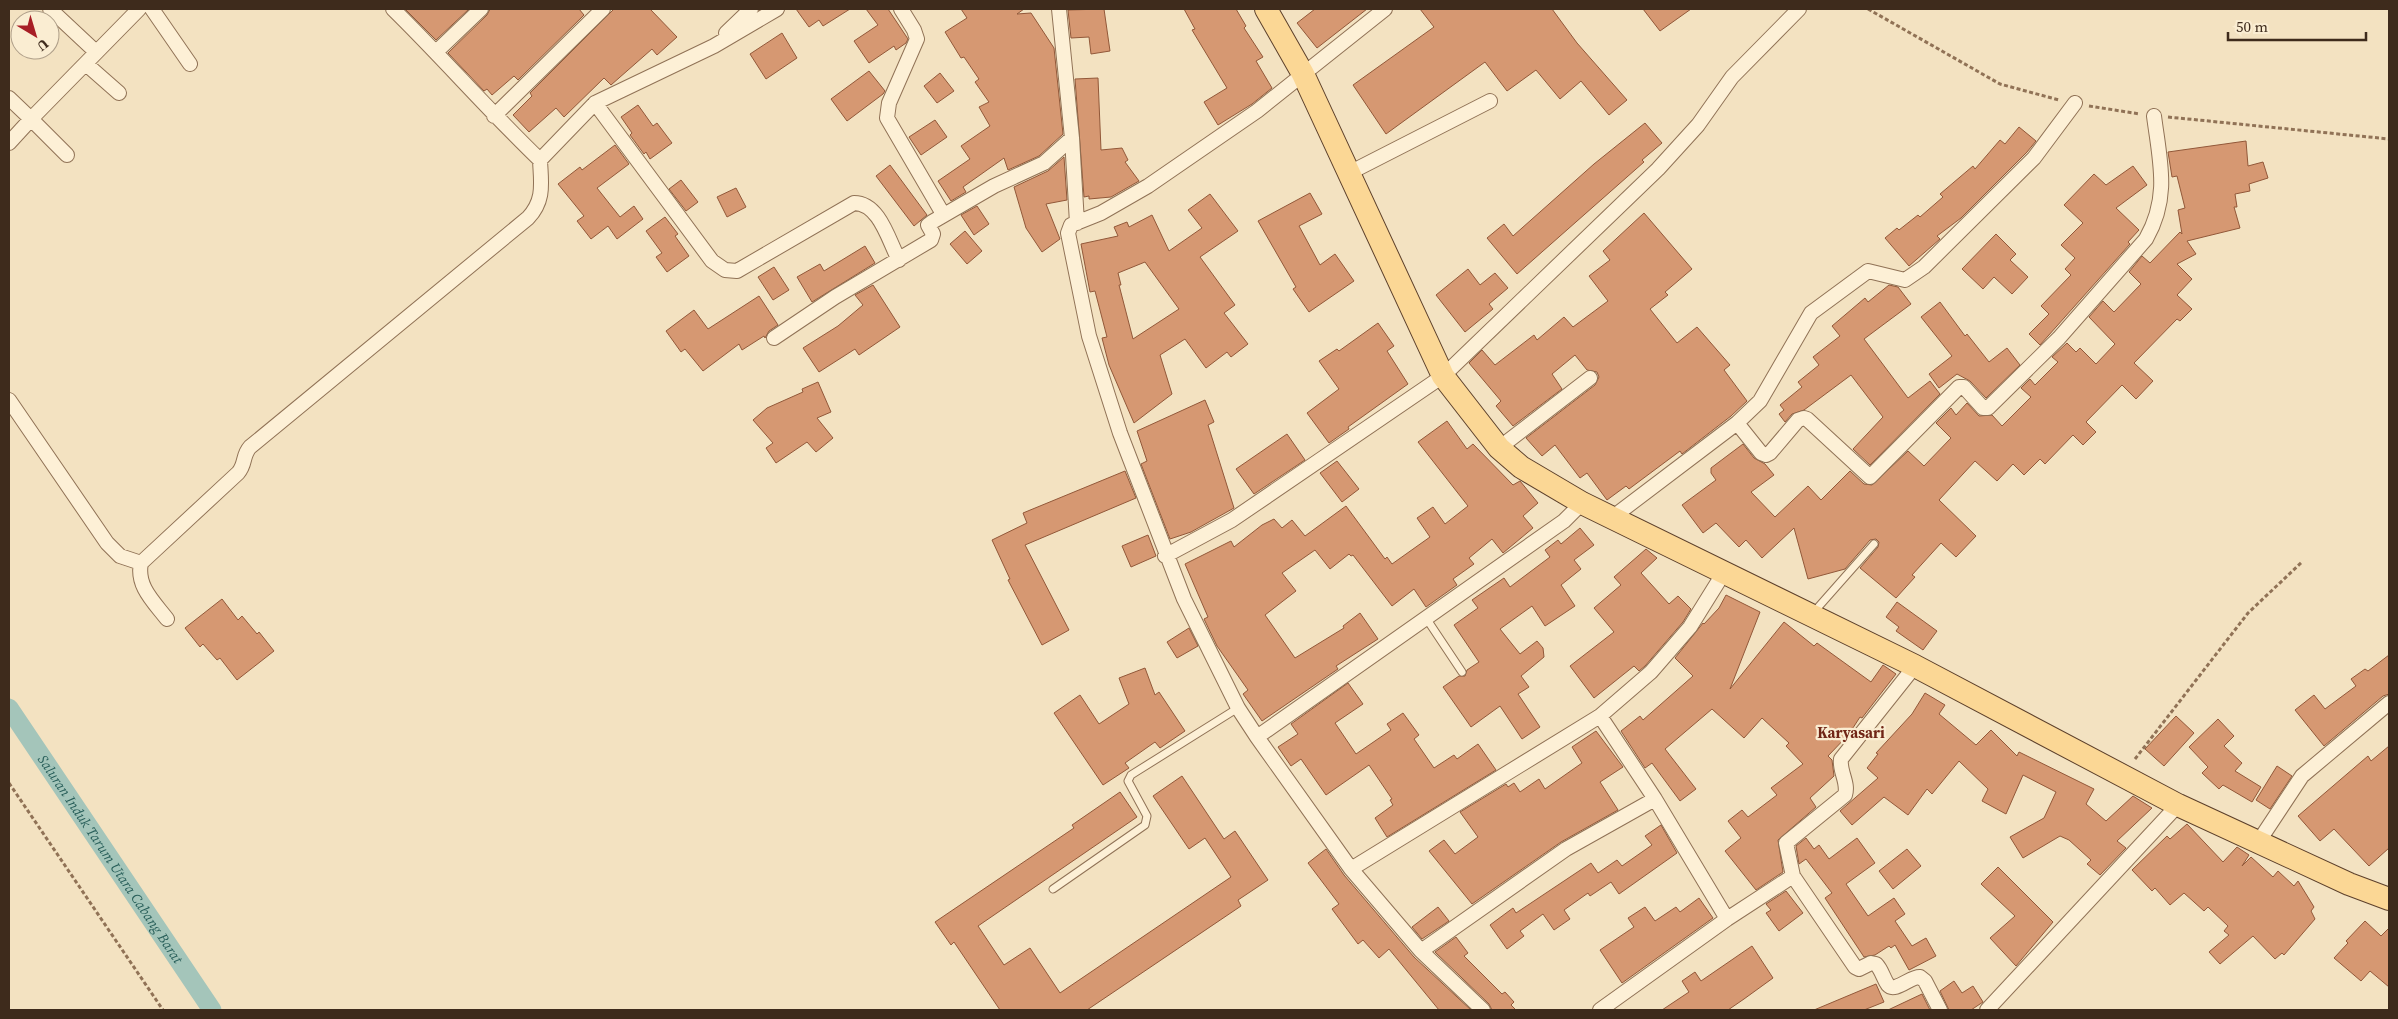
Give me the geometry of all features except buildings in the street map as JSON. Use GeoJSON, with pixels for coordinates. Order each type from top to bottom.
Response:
{"type":"FeatureCollection","features":[{"type":"Feature","properties":{"kind":"main road"},"geometry":{"type":"LineString","coordinates":[[1266,9],[1303,74],[1443,376],[1498,448],[1521,467],[1582,503],[1723,574],[1915,666],[2178,806],[2259,841],[2349,884],[2389,899]]}},
{"type":"Feature","properties":{"kind":"street"},"geometry":{"type":"LineString","coordinates":[[50,9],[96,52]]}},
{"type":"Feature","properties":{"kind":"street"},"geometry":{"type":"LineString","coordinates":[[9,142],[139,9]]}},
{"type":"Feature","properties":{"kind":"street"},"geometry":{"type":"LineString","coordinates":[[152,9],[190,64]]}},
{"type":"Feature","properties":{"kind":"street"},"geometry":{"type":"LineString","coordinates":[[167,619],[143,586],[139,573],[141,563],[242,468],[244,453],[250,447],[536,209],[541,194],[540,160],[494,116],[436,52],[393,9]]}},
{"type":"Feature","properties":{"kind":"street"},"geometry":{"type":"LineString","coordinates":[[436,52],[481,9]]}},
{"type":"Feature","properties":{"kind":"street"},"geometry":{"type":"LineString","coordinates":[[494,116],[603,9]]}},
{"type":"Feature","properties":{"kind":"street"},"geometry":{"type":"LineString","coordinates":[[714,46],[751,9]]}},
{"type":"Feature","properties":{"kind":"street"},"geometry":{"type":"LineString","coordinates":[[540,160],[596,103],[714,46],[777,9]]}},
{"type":"Feature","properties":{"kind":"street"},"geometry":{"type":"LineString","coordinates":[[901,9],[914,30],[917,39],[890,103],[887,118],[943,214]]}},
{"type":"Feature","properties":{"kind":"street"},"geometry":{"type":"LineString","coordinates":[[1059,9],[1072,138],[1076,223]]}},
{"type":"Feature","properties":{"kind":"street"},"geometry":{"type":"LineString","coordinates":[[1385,9],[1257,111],[1148,186],[1108,210],[1076,223],[1070,227],[1068,233],[1089,336],[1120,434],[1165,556],[1204,641],[1238,708],[1351,869],[1421,951],[1483,1010]]}},
{"type":"Feature","properties":{"kind":"street"},"geometry":{"type":"LineString","coordinates":[[1165,556],[1232,520],[1443,376],[1658,169],[1698,125],[1732,77],[1799,9]]}},
{"type":"Feature","properties":{"kind":"street"},"geometry":{"type":"LineString","coordinates":[[86,64],[118,93]]}},
{"type":"Feature","properties":{"kind":"street"},"geometry":{"type":"LineString","coordinates":[[9,98],[67,155]]}},
{"type":"Feature","properties":{"kind":"street"},"geometry":{"type":"LineString","coordinates":[[1349,172],[1490,101]]}},
{"type":"Feature","properties":{"kind":"street"},"geometry":{"type":"LineString","coordinates":[[596,103],[712,261],[725,270],[737,271],[854,203],[868,206],[875,212],[899,260]]}},
{"type":"Feature","properties":{"kind":"street"},"geometry":{"type":"LineString","coordinates":[[1613,517],[1737,423],[1760,401],[1805,321],[1817,308],[1868,271],[1905,280],[1914,275],[2034,158],[2075,103]]}},
{"type":"Feature","properties":{"kind":"street"},"geometry":{"type":"LineString","coordinates":[[1737,423],[1761,453],[1766,455],[1770,453],[1798,420],[1808,419],[1870,477],[1959,387],[1964,388],[1983,408],[1988,408],[2059,338],[2146,239],[2156,223],[2163,189],[2154,116]]}},
{"type":"Feature","properties":{"kind":"street"},"geometry":{"type":"LineString","coordinates":[[774,338],[834,297],[931,240],[933,234],[928,225],[943,214],[1001,182],[1044,163],[1072,138]]}},
{"type":"Feature","properties":{"kind":"street"},"geometry":{"type":"LineString","coordinates":[[1498,448],[1590,378]]}},
{"type":"Feature","properties":{"kind":"street"},"geometry":{"type":"LineString","coordinates":[[9,400],[106,543],[120,556],[141,563]]}},
{"type":"Feature","properties":{"kind":"street"},"geometry":{"type":"LineString","coordinates":[[1257,737],[1564,521],[1582,503]]}},
{"type":"Feature","properties":{"kind":"street"},"geometry":{"type":"LineString","coordinates":[[1351,869],[1600,716],[1651,672],[1684,634],[1723,574]]}},
{"type":"Feature","properties":{"kind":"street"},"geometry":{"type":"LineString","coordinates":[[1915,666],[1841,759],[1845,795],[1786,843],[1794,876],[1855,967],[1860,968],[1871,963],[1876,964],[1892,988],[1911,978],[1920,977],[1925,981],[1940,1010]]}},
{"type":"Feature","properties":{"kind":"street"},"geometry":{"type":"LineString","coordinates":[[2259,841],[2302,776],[2389,703]]}},
{"type":"Feature","properties":{"kind":"street"},"geometry":{"type":"LineString","coordinates":[[1600,716],[1655,799],[1727,920]]}},
{"type":"Feature","properties":{"kind":"street"},"geometry":{"type":"LineString","coordinates":[[1421,951],[1566,849],[1655,799]]}},
{"type":"Feature","properties":{"kind":"street"},"geometry":{"type":"LineString","coordinates":[[1987,1010],[2178,806]]}},
{"type":"Feature","properties":{"kind":"street"},"geometry":{"type":"LineString","coordinates":[[1600,1010],[1727,920],[1794,876]]}},
{"type":"Feature","properties":{"kind":"lane"},"geometry":{"type":"LineString","coordinates":[[1811,616],[1874,544]]}},
{"type":"Feature","properties":{"kind":"lane"},"geometry":{"type":"LineString","coordinates":[[1426,618],[1462,672]]}},
{"type":"Feature","properties":{"kind":"lane"},"geometry":{"type":"LineString","coordinates":[[1053,889],[1145,825],[1148,816],[1128,781],[1132,775],[1238,708]]}},
{"type":"Feature","properties":{"kind":"path"},"geometry":{"type":"LineString","coordinates":[[1868,9],[2000,84],[2075,103],[2154,116],[2226,121],[2389,139]]}},
{"type":"Feature","properties":{"kind":"path"},"geometry":{"type":"LineString","coordinates":[[2122,776],[2248,613],[2302,562]]}},
{"type":"Feature","properties":{"kind":"path"},"geometry":{"type":"LineString","coordinates":[[9,783],[163,1010]]}},
{"type":"Feature","properties":{"kind":"waterway","name":"Saluran Induk Tarum Utara Cabang Barat"},"geometry":{"type":"LineString","coordinates":[[9,708],[212,1010]]}},
{"type":"Feature","properties":{"kind":"district","name":"Karyasari"},"geometry":{"type":"Point","coordinates":[1851,732]}}]}
